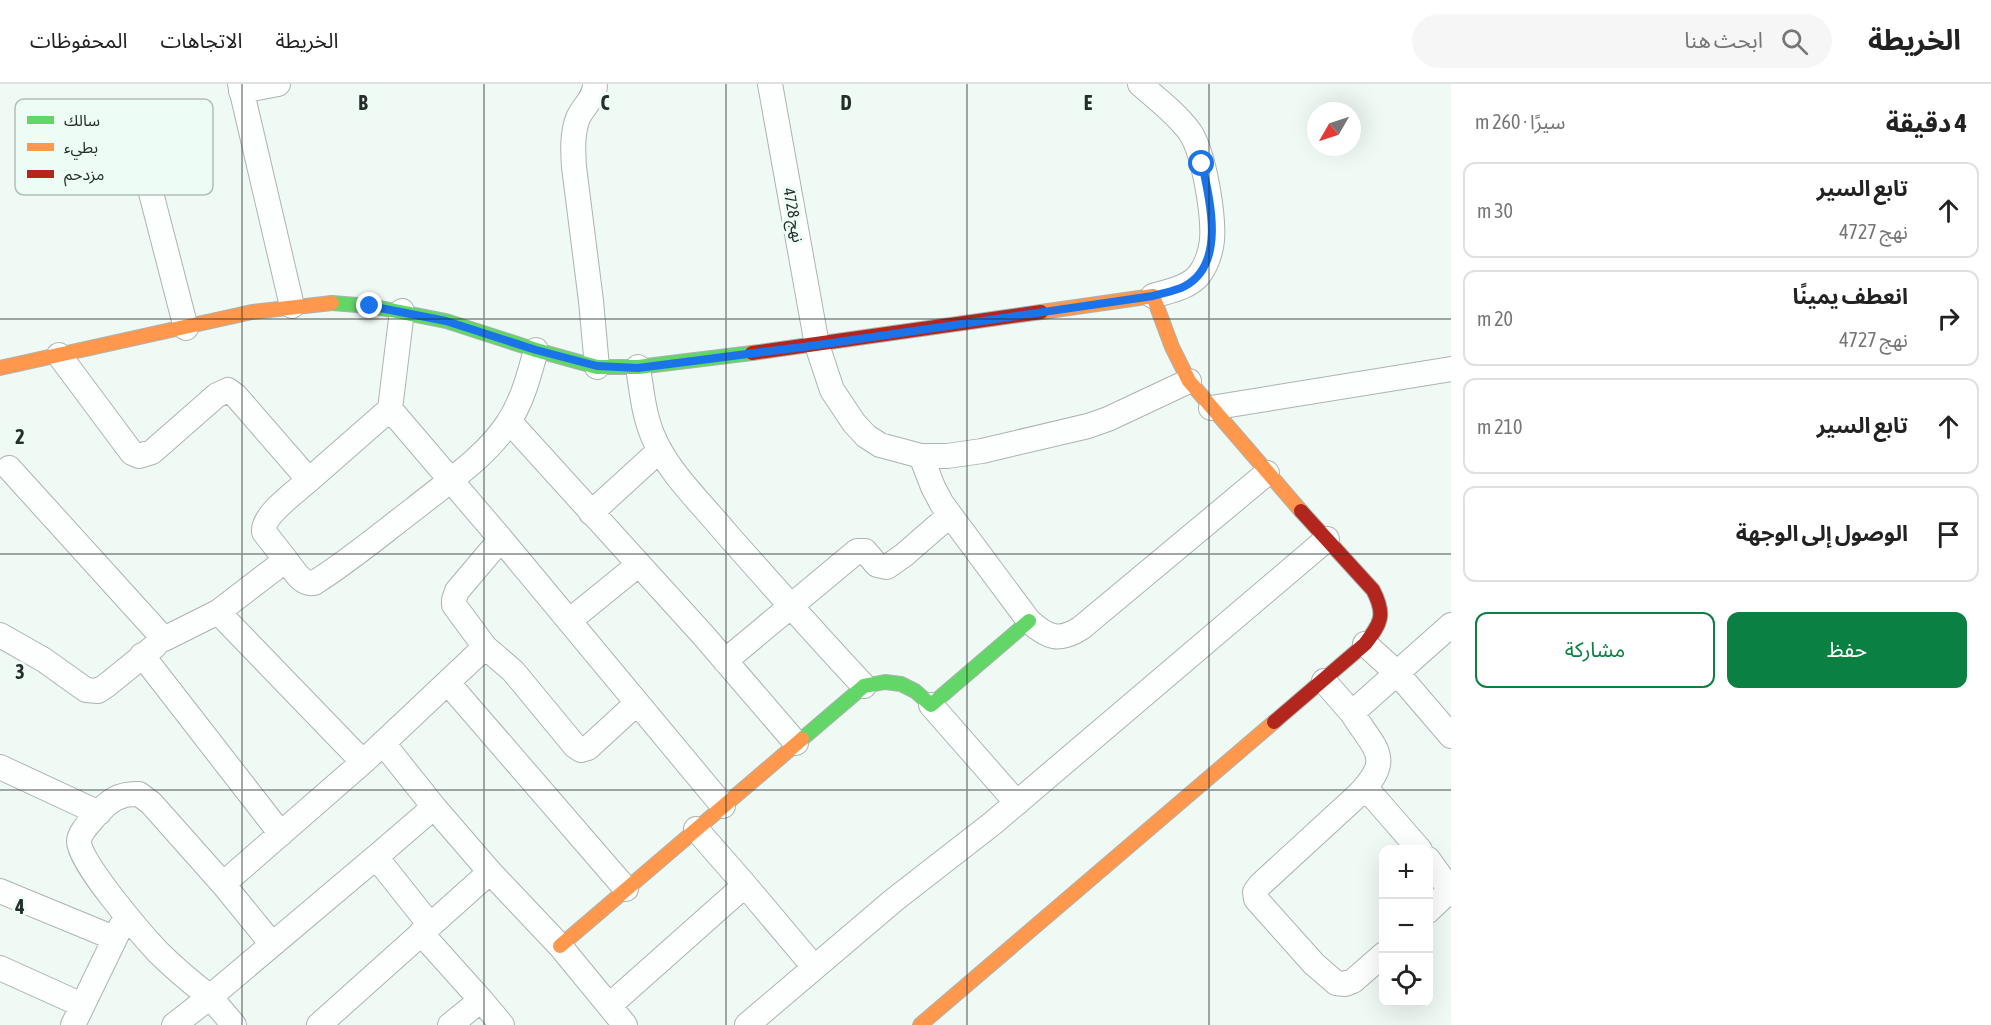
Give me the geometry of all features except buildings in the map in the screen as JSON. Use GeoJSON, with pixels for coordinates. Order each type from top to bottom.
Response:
{"type":"FeatureCollection","features":[{"type":"Feature","properties":{"kind":"street"},"geometry":{"type":"LineString","coordinates":[[278,84],[241,88],[292,306]]}},
{"type":"Feature","properties":{"kind":"street"},"geometry":{"type":"LineString","coordinates":[[595,84],[592,98],[578,118],[573,146],[597,366]]}},
{"type":"Feature","properties":{"kind":"street","name":"نهج 4728"},"geometry":{"type":"LineString","coordinates":[[770,84],[818,345],[832,390],[854,423],[866,436],[880,445],[921,456],[947,456],[982,451],[1088,426],[1127,411],[1189,381]]}},
{"type":"Feature","properties":{"kind":"street"},"geometry":{"type":"LineString","coordinates":[[0,368],[252,312],[338,302],[402,311],[446,321],[536,350],[597,366],[638,368],[818,345],[1153,296],[1185,286],[1199,275],[1207,261],[1212,241],[1211,221],[1202,164],[1191,134],[1169,109],[1140,84]]}},
{"type":"Feature","properties":{"kind":"street"},"geometry":{"type":"LineString","coordinates":[[152,195],[186,328]]}},
{"type":"Feature","properties":{"kind":"street"},"geometry":{"type":"LineString","coordinates":[[920,1025],[1324,681],[1365,644],[1378,627],[1383,615],[1381,604],[1373,590],[1267,473],[1189,381],[1172,347],[1153,296]]}},
{"type":"Feature","properties":{"kind":"street"},"geometry":{"type":"LineString","coordinates":[[402,311],[390,409],[269,516],[263,527],[264,532],[286,560],[303,581],[308,583],[314,582],[380,536],[451,480],[491,444],[509,422],[528,379],[536,350]]}},
{"type":"Feature","properties":{"kind":"street"},"geometry":{"type":"LineString","coordinates":[[59,355],[132,453],[139,456],[152,452],[217,395],[228,390],[236,396],[309,480]]}},
{"type":"Feature","properties":{"kind":"street"},"geometry":{"type":"LineString","coordinates":[[638,368],[645,412],[660,450],[683,483],[791,607],[864,686]]}},
{"type":"Feature","properties":{"kind":"street"},"geometry":{"type":"LineString","coordinates":[[1211,408],[1448,373]]}},
{"type":"Feature","properties":{"kind":"street"},"geometry":{"type":"LineString","coordinates":[[390,409],[723,806]]}},
{"type":"Feature","properties":{"kind":"street"},"geometry":{"type":"LineString","coordinates":[[509,422],[796,743]]}},
{"type":"Feature","properties":{"kind":"street"},"geometry":{"type":"LineString","coordinates":[[591,513],[660,450]]}},
{"type":"Feature","properties":{"kind":"street"},"geometry":{"type":"LineString","coordinates":[[921,456],[933,487],[950,516],[1029,621],[1038,629],[1056,637],[1067,636],[1081,628],[1267,473]]}},
{"type":"Feature","properties":{"kind":"street"},"geometry":{"type":"LineString","coordinates":[[3,468],[164,639]]}},
{"type":"Feature","properties":{"kind":"street"},"geometry":{"type":"LineString","coordinates":[[725,661],[856,551],[865,551],[878,565],[887,567],[950,516]]}},
{"type":"Feature","properties":{"kind":"street"},"geometry":{"type":"LineString","coordinates":[[501,539],[457,591],[453,600],[454,605],[484,647],[513,671],[575,746],[581,750],[588,748],[637,703]]}},
{"type":"Feature","properties":{"kind":"street"},"geometry":{"type":"LineString","coordinates":[[747,1025],[903,893],[1017,803],[1327,539]]}},
{"type":"Feature","properties":{"kind":"street"},"geometry":{"type":"LineString","coordinates":[[0,635],[44,660],[86,690],[98,691],[164,639],[218,612],[286,560]]}},
{"type":"Feature","properties":{"kind":"street"},"geometry":{"type":"LineString","coordinates":[[569,621],[638,565]]}},
{"type":"Feature","properties":{"kind":"street"},"geometry":{"type":"LineString","coordinates":[[218,612],[363,762]]}},
{"type":"Feature","properties":{"kind":"street"},"geometry":{"type":"LineString","coordinates":[[931,705],[1029,621]]}},
{"type":"Feature","properties":{"kind":"street"},"geometry":{"type":"LineString","coordinates":[[1352,713],[1451,626]]}},
{"type":"Feature","properties":{"kind":"street"},"geometry":{"type":"LineString","coordinates":[[1365,644],[1397,673],[1451,736]]}},
{"type":"Feature","properties":{"kind":"street"},"geometry":{"type":"LineString","coordinates":[[223,884],[363,762],[484,647]]}},
{"type":"Feature","properties":{"kind":"street"},"geometry":{"type":"LineString","coordinates":[[142,655],[280,834]]}},
{"type":"Feature","properties":{"kind":"street"},"geometry":{"type":"LineString","coordinates":[[560,946],[864,686],[895,681],[907,686],[931,705],[1017,803]]}},
{"type":"Feature","properties":{"kind":"street"},"geometry":{"type":"LineString","coordinates":[[1324,681],[1352,713],[1378,753],[1378,770],[1365,788],[1260,885],[1255,892],[1256,899],[1314,964],[1336,983],[1345,984],[1353,981],[1379,958]]}},
{"type":"Feature","properties":{"kind":"street"},"geometry":{"type":"LineString","coordinates":[[448,683],[626,889]]}},
{"type":"Feature","properties":{"kind":"street"},"geometry":{"type":"LineString","coordinates":[[383,743],[490,872],[560,946],[626,1025]]}},
{"type":"Feature","properties":{"kind":"street"},"geometry":{"type":"LineString","coordinates":[[0,767],[99,813]]}},
{"type":"Feature","properties":{"kind":"street"},"geometry":{"type":"LineString","coordinates":[[1365,788],[1416,845]]}},
{"type":"Feature","properties":{"kind":"street"},"geometry":{"type":"LineString","coordinates":[[234,1025],[210,997],[158,951],[127,916],[89,867],[79,847],[81,833],[110,801],[118,796],[139,794],[151,803],[223,884],[272,944]]}},
{"type":"Feature","properties":{"kind":"street"},"geometry":{"type":"LineString","coordinates":[[174,1025],[434,807]]}},
{"type":"Feature","properties":{"kind":"street"},"geometry":{"type":"LineString","coordinates":[[696,829],[814,967]]}},
{"type":"Feature","properties":{"kind":"street"},"geometry":{"type":"LineString","coordinates":[[376,857],[426,929],[502,1025]]}},
{"type":"Feature","properties":{"kind":"street"},"geometry":{"type":"LineString","coordinates":[[1433,866],[1448,887],[1446,894],[1433,906]]}},
{"type":"Feature","properties":{"kind":"street"},"geometry":{"type":"LineString","coordinates":[[328,1022],[490,872]]}},
{"type":"Feature","properties":{"kind":"street"},"geometry":{"type":"LineString","coordinates":[[610,1005],[745,885]]}},
{"type":"Feature","properties":{"kind":"street"},"geometry":{"type":"LineString","coordinates":[[0,891],[114,938]]}},
{"type":"Feature","properties":{"kind":"street"},"geometry":{"type":"LineString","coordinates":[[0,968],[77,1015],[127,916]]}},
{"type":"Feature","properties":{"kind":"street"},"geometry":{"type":"LineString","coordinates":[[450,1025],[480,1000]]}},
{"type":"Feature","properties":{"kind":"traffic: fast"},"geometry":{"type":"LineString","coordinates":[[332,303],[370,306],[446,321],[597,367],[638,367],[752,353]]}},
{"type":"Feature","properties":{"kind":"traffic: fast"},"geometry":{"type":"LineString","coordinates":[[802,739],[864,686],[885,682],[901,684],[915,691],[931,705],[1029,621]]}},
{"type":"Feature","properties":{"kind":"traffic: slow"},"geometry":{"type":"LineString","coordinates":[[1041,312],[1153,296],[1172,347],[1189,381],[1301,511]]}},
{"type":"Feature","properties":{"kind":"traffic: slow"},"geometry":{"type":"LineString","coordinates":[[0,368],[252,312],[332,303]]}},
{"type":"Feature","properties":{"kind":"traffic: slow"},"geometry":{"type":"LineString","coordinates":[[920,1025],[1274,722]]}},
{"type":"Feature","properties":{"kind":"traffic: slow"},"geometry":{"type":"LineString","coordinates":[[560,946],[802,739]]}},
{"type":"Feature","properties":{"kind":"traffic: jam"},"geometry":{"type":"LineString","coordinates":[[752,353],[1041,312]]}},
{"type":"Feature","properties":{"kind":"traffic: jam"},"geometry":{"type":"LineString","coordinates":[[1274,722],[1365,644],[1380,618],[1379,606],[1373,590],[1301,511]]}},
{"type":"Feature","properties":{"kind":"route"},"geometry":{"type":"LineString","coordinates":[[370,306],[446,321],[536,350],[597,366],[638,368],[818,345],[1153,296],[1185,286],[1199,275],[1207,261],[1212,241],[1211,221],[1202,164]]}}]}
